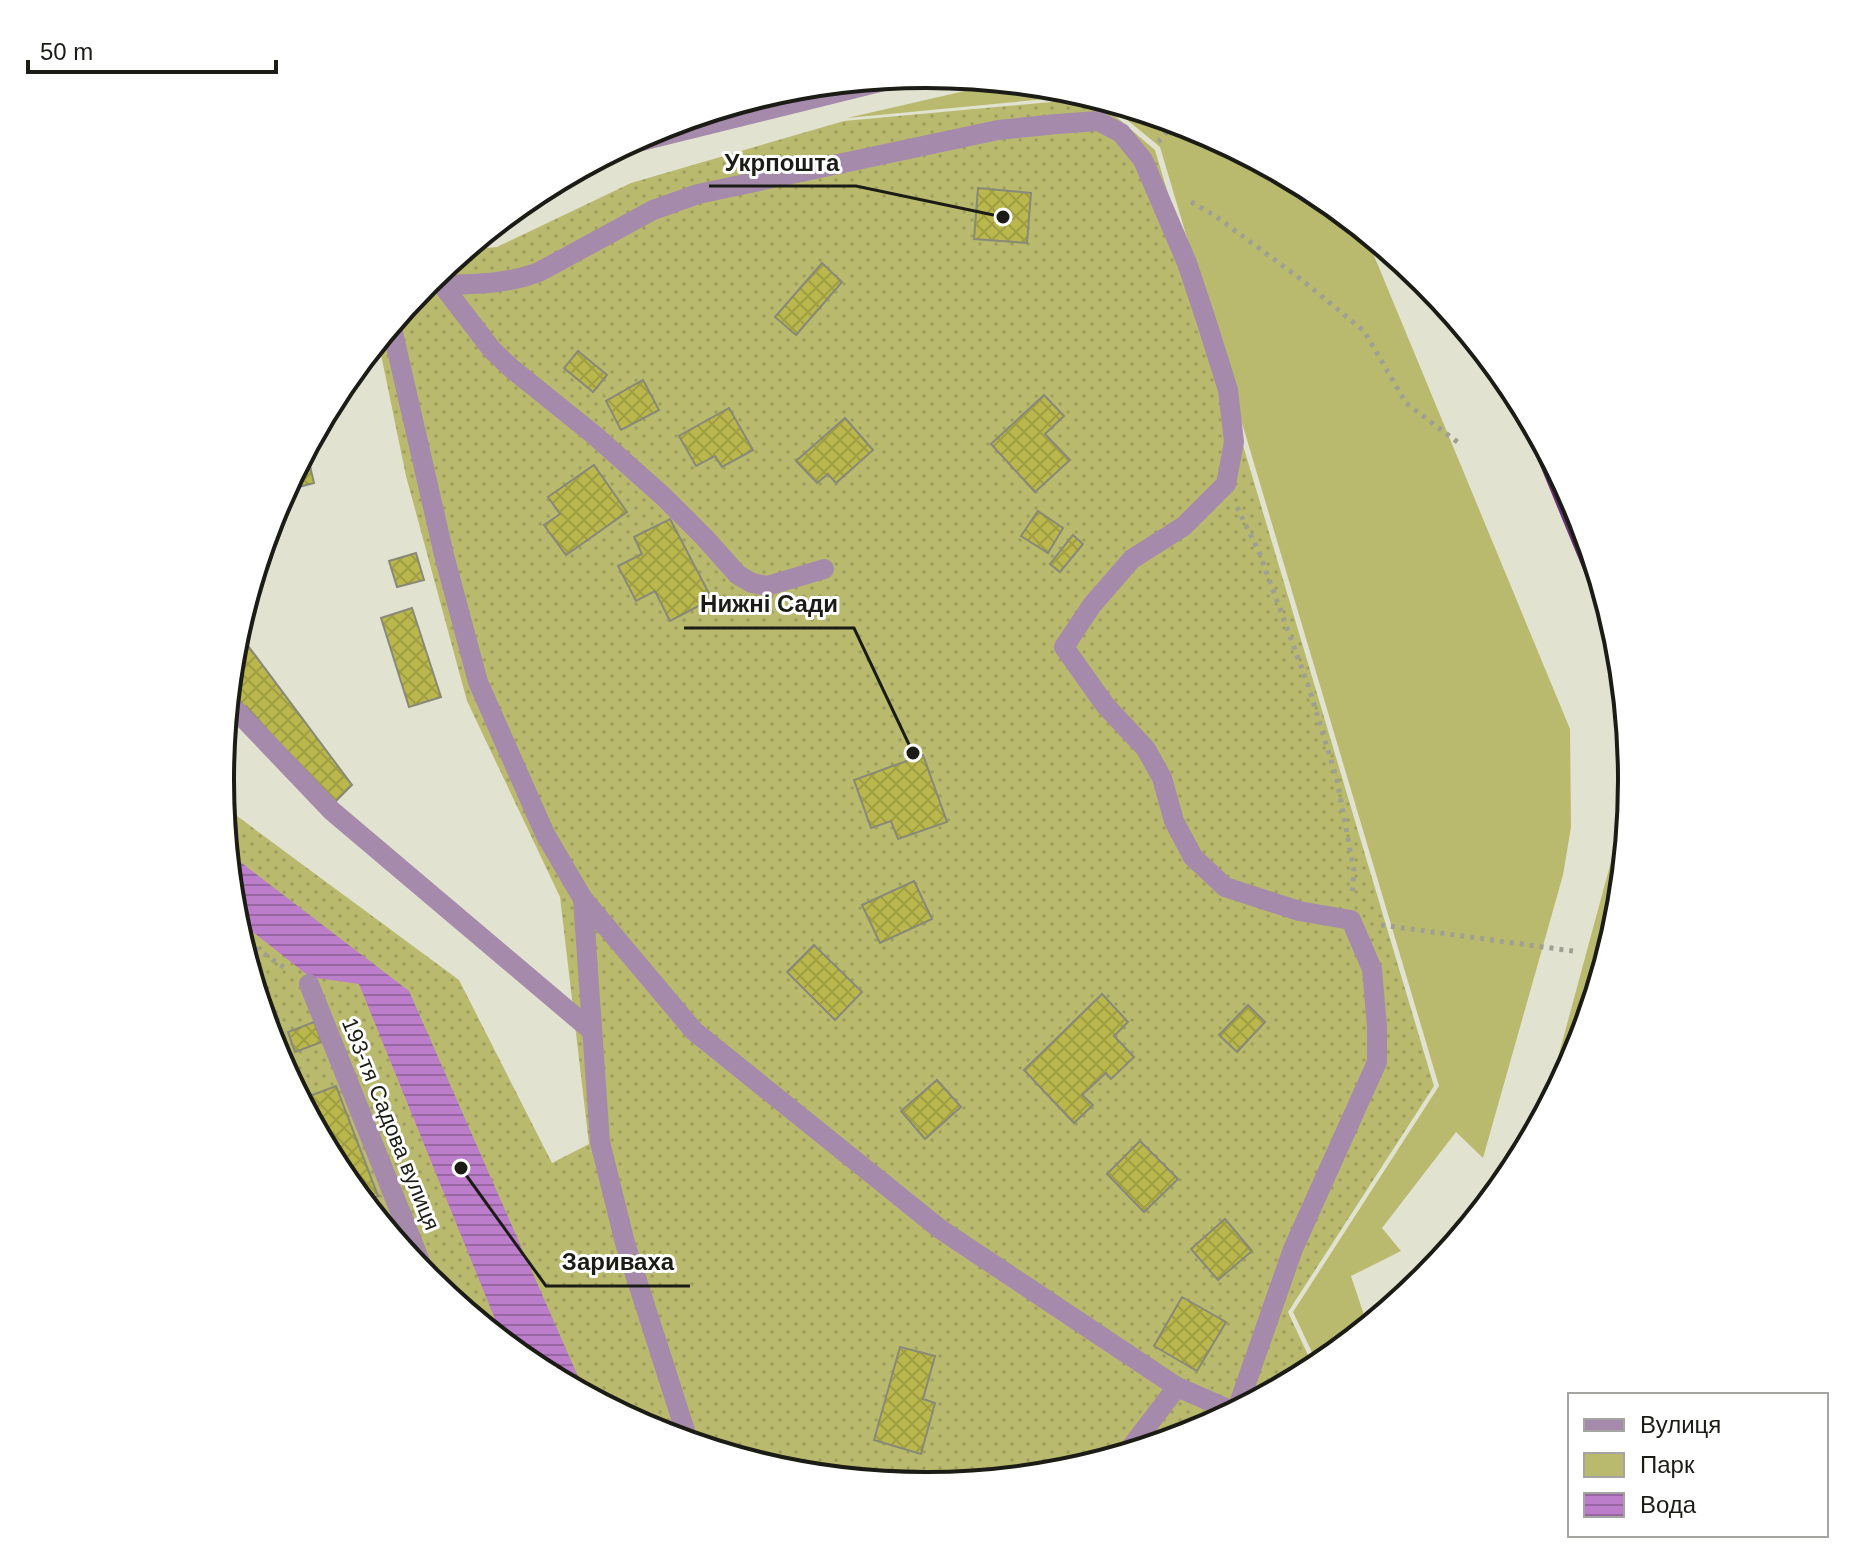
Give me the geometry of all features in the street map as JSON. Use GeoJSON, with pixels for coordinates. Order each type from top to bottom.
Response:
{"type":"FeatureCollection","features":[{"type":"Feature","properties":{"kind":"street"},"geometry":{"type":"LineString","coordinates":[[698,127],[823,96]]}},
{"type":"Feature","properties":{"kind":"street"},"geometry":{"type":"LineString","coordinates":[[447,280],[497,283],[520,279],[539,272],[653,210],[698,194],[998,130],[1098,121],[1121,133],[1143,160],[1187,263],[1228,390],[1234,442],[1226,484],[1184,526],[1132,559],[1092,605],[1064,647],[1105,705],[1146,749],[1162,778],[1174,821],[1193,857],[1225,887],[1299,911],[1351,920],[1372,969],[1377,1027],[1377,1062],[1293,1249],[1241,1397]]}},
{"type":"Feature","properties":{"kind":"street"},"geometry":{"type":"LineString","coordinates":[[443,285],[492,350],[664,497],[738,575],[752,583],[767,586],[824,569]]}},
{"type":"Feature","properties":{"kind":"street"},"geometry":{"type":"LineString","coordinates":[[394,338],[444,555],[478,682],[545,834],[583,899],[694,1031],[940,1229],[1177,1387],[1222,1406]]}},
{"type":"Feature","properties":{"kind":"street"},"geometry":{"type":"LineString","coordinates":[[237,712],[332,811],[592,1031]]}},
{"type":"Feature","properties":{"kind":"street"},"geometry":{"type":"LineString","coordinates":[[583,899],[600,1142],[625,1243],[685,1429]]}},
{"type":"Feature","properties":{"kind":"street","name":"193-тя Садова вулиця"},"geometry":{"type":"LineString","coordinates":[[309,984],[414,1247]]}},
{"type":"Feature","properties":{"kind":"street"},"geometry":{"type":"LineString","coordinates":[[1137,1440],[1177,1387]]}},
{"type":"Feature","properties":{"kind":"path"},"geometry":{"type":"LineString","coordinates":[[1152,179],[1214,215],[1302,280],[1364,331],[1406,403],[1460,444]]}},
{"type":"Feature","properties":{"kind":"path"},"geometry":{"type":"LineString","coordinates":[[1226,484],[1270,581],[1308,685],[1337,780],[1354,871],[1351,920],[1573,951]]}},
{"type":"Feature","properties":{"kind":"path"},"geometry":{"type":"LineString","coordinates":[[254,947],[309,984]]}},
{"type":"Feature","properties":{"kind":"green space"},"geometry":{"type":"Polygon","coordinates":[[[973,89],[1047,99],[847,118],[973,89]]]}},
{"type":"Feature","properties":{"kind":"green space"},"geometry":{"type":"Polygon","coordinates":[[[1061,101],[1113,114],[1155,150],[1434,1086],[1288,1312],[1309,1357],[1232,1402],[1149,1436],[1061,1460],[971,1472],[881,1472],[836,1467],[791,1460],[703,1436],[620,1402],[541,1356],[504,1330],[436,1270],[405,1237],[350,1165],[326,1127],[286,1046],[270,1003],[257,960],[239,871],[235,814],[459,980],[552,1163],[589,1144],[560,897],[467,701],[406,476],[381,354],[436,291],[483,248],[497,247],[631,183],[844,121],[1061,101]]]}},
{"type":"Feature","properties":{"kind":"green space"},"geometry":{"type":"Polygon","coordinates":[[[1125,118],[1232,159],[1311,205],[1372,251],[1570,729],[1571,827],[1563,875],[1483,1158],[1456,1132],[1382,1228],[1401,1251],[1351,1276],[1364,1316],[1313,1355],[1293,1312],[1439,1086],[1160,147],[1125,118]]]}},
{"type":"Feature","properties":{"kind":"green space"},"geometry":{"type":"Polygon","coordinates":[[[1615,847],[1595,960],[1582,1003],[1554,1071],[1615,847]]]}},
{"type":"Feature","properties":{"kind":"water"},"geometry":{"type":"Polygon","coordinates":[[[238,860],[409,991],[579,1380],[497,1324],[359,984],[310,977],[250,930],[238,860]]]}},
{"type":"Feature","properties":{"kind":"building"},"geometry":{"type":"Polygon","coordinates":[[[978,188],[1031,193],[1027,243],[974,239],[978,188]]]}},
{"type":"Feature","properties":{"kind":"building"},"geometry":{"type":"Polygon","coordinates":[[[822,263],[842,282],[796,335],[775,317],[822,263]]]}},
{"type":"Feature","properties":{"kind":"building"},"geometry":{"type":"Polygon","coordinates":[[[578,351],[607,375],[593,392],[564,368],[578,351]]]}},
{"type":"Feature","properties":{"kind":"building"},"geometry":{"type":"Polygon","coordinates":[[[643,380],[659,410],[621,430],[606,401],[643,380]]]}},
{"type":"Feature","properties":{"kind":"building"},"geometry":{"type":"Polygon","coordinates":[[[1044,395],[1064,416],[1045,434],[1070,460],[1035,492],[991,444],[1044,395]]]}},
{"type":"Feature","properties":{"kind":"building"},"geometry":{"type":"Polygon","coordinates":[[[729,408],[753,450],[722,467],[715,456],[696,466],[679,436],[729,408]]]}},
{"type":"Feature","properties":{"kind":"building"},"geometry":{"type":"Polygon","coordinates":[[[845,418],[873,450],[836,483],[828,474],[817,483],[796,461],[845,418]]]}},
{"type":"Feature","properties":{"kind":"building"},"geometry":{"type":"Polygon","coordinates":[[[310,465],[314,483],[299,487],[310,465]]]}},
{"type":"Feature","properties":{"kind":"building"},"geometry":{"type":"Polygon","coordinates":[[[594,465],[627,512],[566,555],[544,525],[560,514],[548,497],[594,465]]]}},
{"type":"Feature","properties":{"kind":"building"},"geometry":{"type":"Polygon","coordinates":[[[1038,511],[1063,528],[1048,553],[1021,536],[1038,511]]]}},
{"type":"Feature","properties":{"kind":"building"},"geometry":{"type":"Polygon","coordinates":[[[670,519],[712,599],[670,621],[655,591],[636,601],[618,566],[642,554],[634,537],[670,519]]]}},
{"type":"Feature","properties":{"kind":"building"},"geometry":{"type":"Polygon","coordinates":[[[1073,535],[1083,544],[1060,572],[1050,564],[1073,535]]]}},
{"type":"Feature","properties":{"kind":"building"},"geometry":{"type":"Polygon","coordinates":[[[416,553],[424,580],[397,587],[389,561],[416,553]]]}},
{"type":"Feature","properties":{"kind":"building"},"geometry":{"type":"Polygon","coordinates":[[[412,608],[441,697],[409,707],[381,618],[412,608]]]}},
{"type":"Feature","properties":{"kind":"building"},"geometry":{"type":"Polygon","coordinates":[[[247,645],[352,785],[333,804],[246,706],[241,710],[238,706],[239,690],[247,645]]]}},
{"type":"Feature","properties":{"kind":"building"},"geometry":{"type":"Polygon","coordinates":[[[923,755],[947,822],[898,839],[891,821],[871,828],[854,780],[923,755]]]}},
{"type":"Feature","properties":{"kind":"building"},"geometry":{"type":"Polygon","coordinates":[[[914,881],[932,919],[880,943],[862,905],[914,881]]]}},
{"type":"Feature","properties":{"kind":"building"},"geometry":{"type":"Polygon","coordinates":[[[814,945],[862,992],[835,1020],[787,972],[814,945]]]}},
{"type":"Feature","properties":{"kind":"building"},"geometry":{"type":"Polygon","coordinates":[[[267,994],[279,1020],[277,1021],[270,1003],[267,994]]]}},
{"type":"Feature","properties":{"kind":"building"},"geometry":{"type":"Polygon","coordinates":[[[1102,994],[1128,1022],[1114,1036],[1134,1057],[1111,1079],[1106,1073],[1082,1095],[1093,1105],[1074,1123],[1024,1070],[1102,994]]]}},
{"type":"Feature","properties":{"kind":"building"},"geometry":{"type":"Polygon","coordinates":[[[1248,1005],[1265,1022],[1237,1052],[1219,1035],[1248,1005]]]}},
{"type":"Feature","properties":{"kind":"building"},"geometry":{"type":"Polygon","coordinates":[[[314,1022],[322,1042],[295,1052],[288,1032],[314,1022]]]}},
{"type":"Feature","properties":{"kind":"building"},"geometry":{"type":"Polygon","coordinates":[[[937,1080],[961,1107],[925,1139],[901,1111],[937,1080]]]}},
{"type":"Feature","properties":{"kind":"building"},"geometry":{"type":"Polygon","coordinates":[[[336,1086],[378,1196],[374,1198],[350,1165],[310,1096],[336,1086]]]}},
{"type":"Feature","properties":{"kind":"building"},"geometry":{"type":"Polygon","coordinates":[[[1140,1141],[1178,1179],[1144,1212],[1107,1174],[1140,1141]]]}},
{"type":"Feature","properties":{"kind":"building"},"geometry":{"type":"Polygon","coordinates":[[[1225,1219],[1252,1251],[1218,1280],[1191,1249],[1225,1219]]]}},
{"type":"Feature","properties":{"kind":"building"},"geometry":{"type":"Polygon","coordinates":[[[1182,1297],[1226,1322],[1197,1371],[1154,1346],[1182,1297]]]}},
{"type":"Feature","properties":{"kind":"building"},"geometry":{"type":"Polygon","coordinates":[[[900,1347],[935,1356],[923,1399],[935,1403],[921,1454],[874,1440],[900,1347]]]}},
{"type":"Feature","properties":{"kind":"place","name":"Укрпошта"},"geometry":{"type":"Point","coordinates":[1003,217]}},
{"type":"Feature","properties":{"kind":"place","name":"Нижні Сади"},"geometry":{"type":"Point","coordinates":[913,753]}},
{"type":"Feature","properties":{"kind":"place","name":"Зариваха"},"geometry":{"type":"Point","coordinates":[461,1168]}}]}
